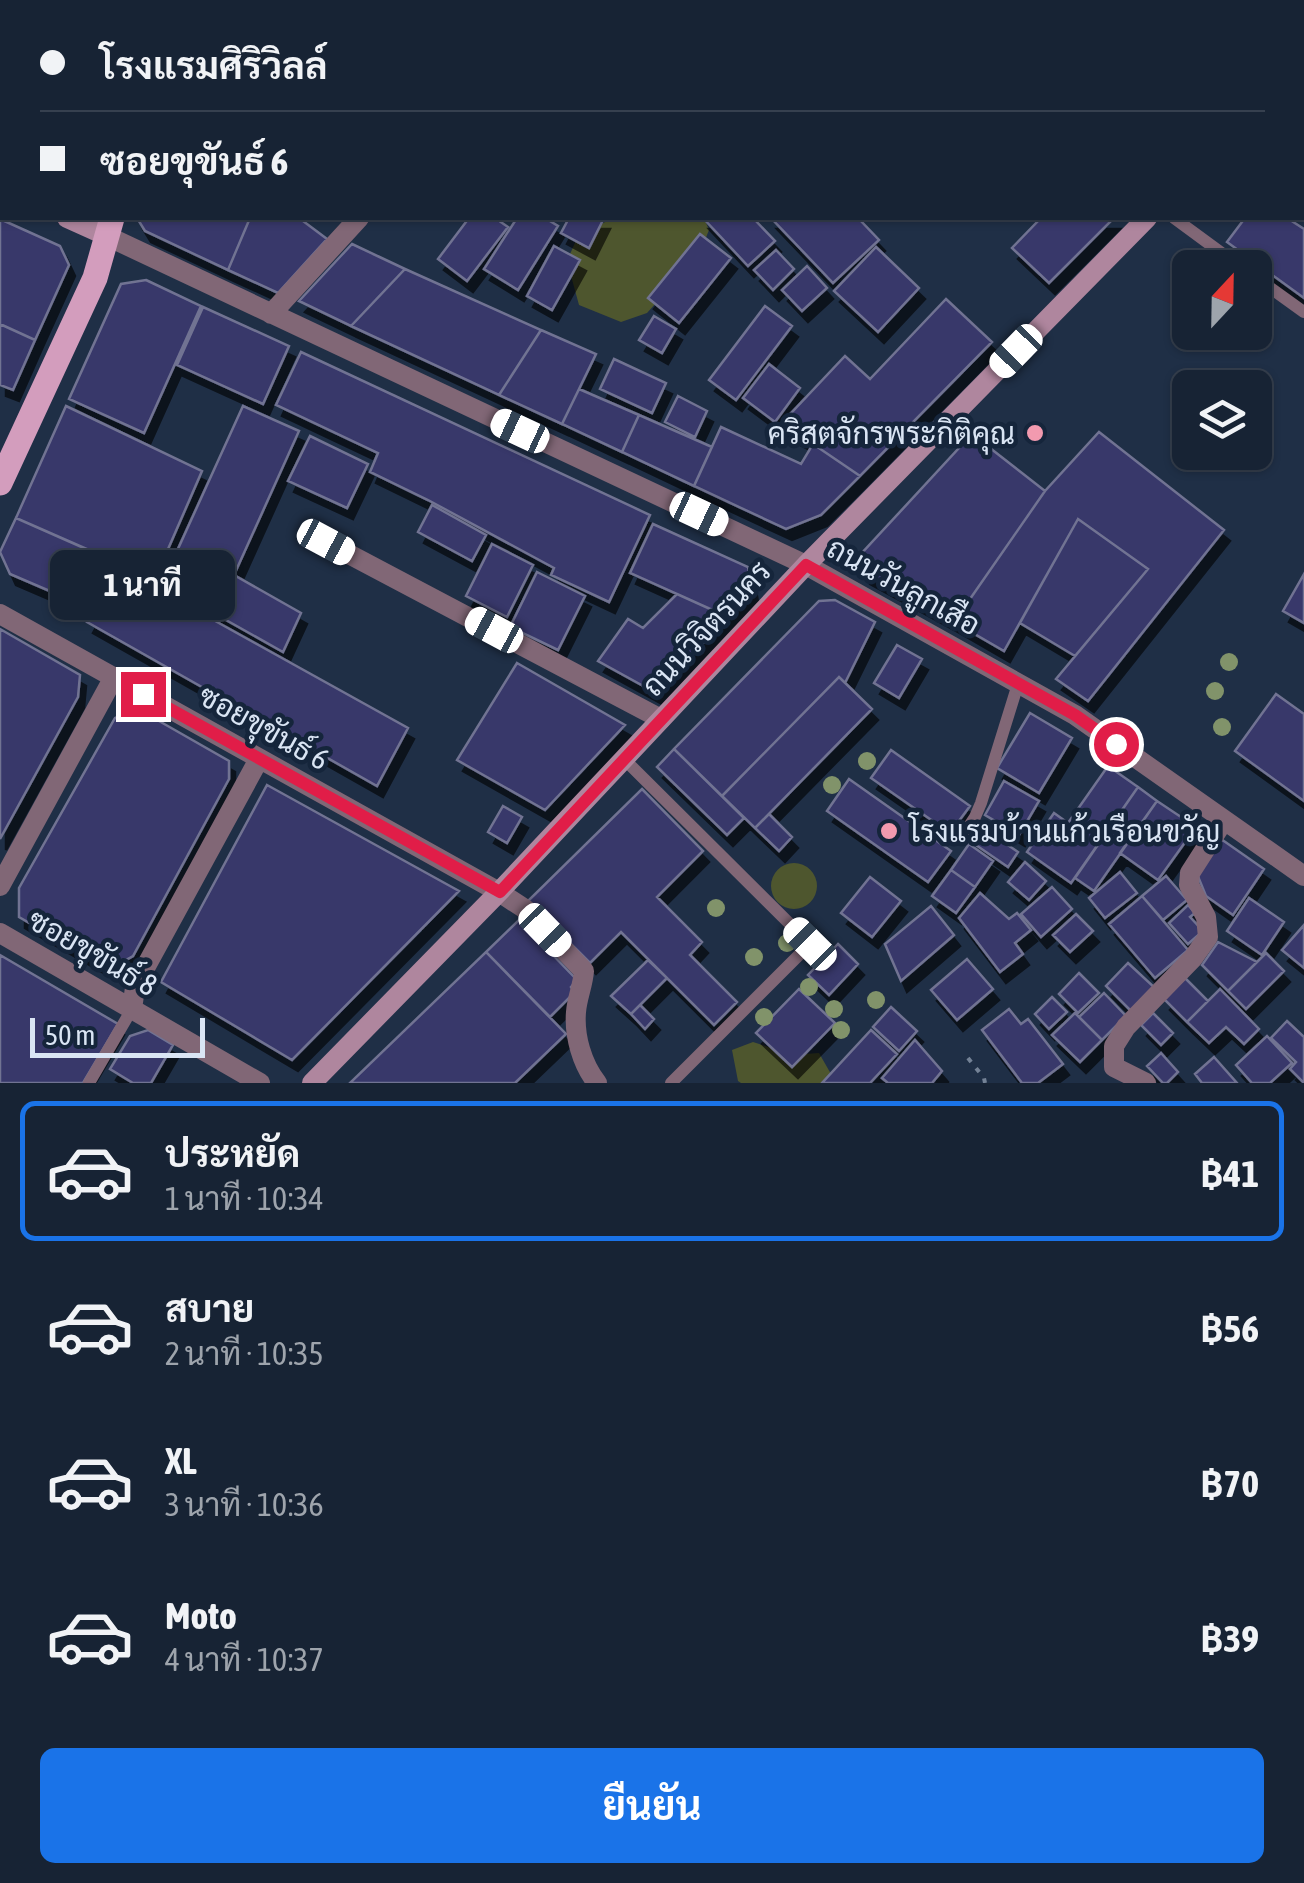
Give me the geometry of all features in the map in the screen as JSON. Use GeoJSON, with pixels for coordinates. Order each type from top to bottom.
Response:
{"type":"FeatureCollection","features":[{"type":"Feature","properties":{"kind":"main road"},"geometry":{"type":"LineString","coordinates":[[0,483],[95,278],[110,227]]}},
{"type":"Feature","properties":{"kind":"street","name":"ถนนวันลูกเสือ"},"geometry":{"type":"LineString","coordinates":[[77,220],[110,227],[270,314],[806,565],[1075,715],[1304,876]]}},
{"type":"Feature","properties":{"kind":"street"},"geometry":{"type":"LineString","coordinates":[[270,314],[357,220]]}},
{"type":"Feature","properties":{"kind":"street","name":"ถนนวิจิตรนคร"},"geometry":{"type":"LineString","coordinates":[[312,1083],[500,892],[806,565],[1145,220]]}},
{"type":"Feature","properties":{"kind":"street"},"geometry":{"type":"LineString","coordinates":[[326,542],[661,720]]}},
{"type":"Feature","properties":{"kind":"street","name":"ซอยขุขันธ์ 6"},"geometry":{"type":"LineString","coordinates":[[0,614],[525,909],[584,970],[576,1012],[580,1049],[586,1069],[597,1083]]}},
{"type":"Feature","properties":{"kind":"street"},"geometry":{"type":"LineString","coordinates":[[0,886],[114,678]]}},
{"type":"Feature","properties":{"kind":"street"},"geometry":{"type":"LineString","coordinates":[[132,1009],[135,988],[259,758]]}},
{"type":"Feature","properties":{"kind":"street"},"geometry":{"type":"LineString","coordinates":[[1146,1083],[1114,1067],[1114,1046],[1126,1027],[1193,958],[1208,936],[1206,918],[1188,885],[1190,872],[1224,820]]}},
{"type":"Feature","properties":{"kind":"street","name":"ซอยขุขันธ์ 8"},"geometry":{"type":"LineString","coordinates":[[0,933],[260,1083]]}},
{"type":"Feature","properties":{"kind":"lane"},"geometry":{"type":"LineString","coordinates":[[1177,220],[1218,250]]}},
{"type":"Feature","properties":{"kind":"lane"},"geometry":{"type":"LineString","coordinates":[[1272,289],[1304,312]]}},
{"type":"Feature","properties":{"kind":"lane"},"geometry":{"type":"LineString","coordinates":[[960,840],[982,803],[1018,684]]}},
{"type":"Feature","properties":{"kind":"lane"},"geometry":{"type":"LineString","coordinates":[[624,759],[810,944],[671,1083]]}},
{"type":"Feature","properties":{"kind":"lane"},"geometry":{"type":"LineString","coordinates":[[89,1083],[132,1009]]}},
{"type":"Feature","properties":{"kind":"path"},"geometry":{"type":"LineString","coordinates":[[968,1058],[985,1083]]}},
{"type":"Feature","properties":{"kind":"green space"},"geometry":{"type":"Polygon","coordinates":[[[609,220],[705,220],[709,230],[699,255],[647,313],[621,322],[579,305],[567,261],[578,236],[609,220]]]}},
{"type":"Feature","properties":{"kind":"green space"},"geometry":{"type":"Polygon","coordinates":[[[794,863],[810,870],[817,886],[810,902],[794,909],[778,902],[771,886],[778,870],[794,863]]]}},
{"type":"Feature","properties":{"kind":"green space"},"geometry":{"type":"Polygon","coordinates":[[[753,1042],[793,1055],[819,1053],[835,1081],[741,1083],[732,1050],[753,1042]]]}},
{"type":"Feature","properties":{"kind":"building"},"geometry":{"type":"Polygon","coordinates":[[[2,220],[60,246],[69,265],[35,340],[0,324],[2,220]]]}},
{"type":"Feature","properties":{"kind":"building"},"geometry":{"type":"Polygon","coordinates":[[[138,220],[249,220],[228,270],[145,231],[138,220]]]}},
{"type":"Feature","properties":{"kind":"building"},"geometry":{"type":"Polygon","coordinates":[[[249,220],[302,220],[327,239],[278,293],[228,270],[249,220]]]}},
{"type":"Feature","properties":{"kind":"building"},"geometry":{"type":"Polygon","coordinates":[[[467,220],[498,220],[508,227],[467,281],[438,259],[467,220]]]}},
{"type":"Feature","properties":{"kind":"building"},"geometry":{"type":"Polygon","coordinates":[[[516,220],[548,220],[558,226],[518,290],[484,269],[516,220]]]}},
{"type":"Feature","properties":{"kind":"building"},"geometry":{"type":"Polygon","coordinates":[[[568,220],[603,220],[589,248],[561,233],[568,220]]]}},
{"type":"Feature","properties":{"kind":"building"},"geometry":{"type":"Polygon","coordinates":[[[705,220],[755,220],[775,241],[748,266],[705,220]]]}},
{"type":"Feature","properties":{"kind":"building"},"geometry":{"type":"Polygon","coordinates":[[[773,220],[860,220],[879,240],[833,283],[773,220]]]}},
{"type":"Feature","properties":{"kind":"building"},"geometry":{"type":"Polygon","coordinates":[[[1039,220],[1112,220],[1049,283],[1012,248],[1039,220]]]}},
{"type":"Feature","properties":{"kind":"building"},"geometry":{"type":"Polygon","coordinates":[[[1244,220],[1290,220],[1304,229],[1304,298],[1272,275],[1272,250],[1238,250],[1227,242],[1244,220]]]}},
{"type":"Feature","properties":{"kind":"building"},"geometry":{"type":"Polygon","coordinates":[[[700,234],[731,258],[679,323],[648,298],[700,234]]]}},
{"type":"Feature","properties":{"kind":"building"},"geometry":{"type":"Polygon","coordinates":[[[352,244],[405,269],[351,326],[299,301],[352,244]]]}},
{"type":"Feature","properties":{"kind":"building"},"geometry":{"type":"Polygon","coordinates":[[[554,246],[580,260],[552,310],[527,296],[554,246]]]}},
{"type":"Feature","properties":{"kind":"building"},"geometry":{"type":"Polygon","coordinates":[[[876,247],[919,288],[878,332],[834,291],[876,247]]]}},
{"type":"Feature","properties":{"kind":"building"},"geometry":{"type":"Polygon","coordinates":[[[776,250],[794,269],[773,290],[754,270],[776,250]]]}},
{"type":"Feature","properties":{"kind":"building"},"geometry":{"type":"Polygon","coordinates":[[[807,266],[827,288],[802,311],[782,290],[807,266]]]}},
{"type":"Feature","properties":{"kind":"building"},"geometry":{"type":"Polygon","coordinates":[[[405,269],[541,330],[499,395],[351,326],[405,269]]]}},
{"type":"Feature","properties":{"kind":"building"},"geometry":{"type":"Polygon","coordinates":[[[146,280],[201,306],[144,433],[69,399],[121,284],[146,280]]]}},
{"type":"Feature","properties":{"kind":"building"},"geometry":{"type":"Polygon","coordinates":[[[946,299],[992,342],[860,476],[779,426],[845,356],[870,379],[946,299]]]}},
{"type":"Feature","properties":{"kind":"building"},"geometry":{"type":"Polygon","coordinates":[[[765,306],[792,326],[736,400],[709,380],[765,306]]]}},
{"type":"Feature","properties":{"kind":"building"},"geometry":{"type":"Polygon","coordinates":[[[203,307],[289,346],[263,404],[177,365],[203,307]]]}},
{"type":"Feature","properties":{"kind":"building"},"geometry":{"type":"Polygon","coordinates":[[[654,316],[676,329],[662,353],[639,340],[654,316]]]}},
{"type":"Feature","properties":{"kind":"building"},"geometry":{"type":"Polygon","coordinates":[[[0,324],[35,340],[13,390],[0,385],[0,324]]]}},
{"type":"Feature","properties":{"kind":"building"},"geometry":{"type":"Polygon","coordinates":[[[541,330],[596,354],[562,424],[499,395],[541,330]]]}},
{"type":"Feature","properties":{"kind":"building"},"geometry":{"type":"Polygon","coordinates":[[[301,352],[650,515],[609,602],[551,575],[554,568],[370,472],[378,453],[276,405],[301,352]]]}},
{"type":"Feature","properties":{"kind":"building"},"geometry":{"type":"Polygon","coordinates":[[[614,359],[666,383],[652,413],[600,389],[614,359]]]}},
{"type":"Feature","properties":{"kind":"building"},"geometry":{"type":"Polygon","coordinates":[[[769,364],[800,388],[775,422],[743,398],[769,364]]]}},
{"type":"Feature","properties":{"kind":"building"},"geometry":{"type":"Polygon","coordinates":[[[579,389],[639,415],[622,452],[562,424],[579,389]]]}},
{"type":"Feature","properties":{"kind":"building"},"geometry":{"type":"Polygon","coordinates":[[[678,396],[707,411],[695,437],[665,422],[678,396]]]}},
{"type":"Feature","properties":{"kind":"building"},"geometry":{"type":"Polygon","coordinates":[[[66,406],[202,471],[155,579],[16,518],[66,406]]]}},
{"type":"Feature","properties":{"kind":"building"},"geometry":{"type":"Polygon","coordinates":[[[243,406],[299,431],[234,575],[301,613],[283,652],[162,584],[243,406]]]}},
{"type":"Feature","properties":{"kind":"building"},"geometry":{"type":"Polygon","coordinates":[[[639,415],[712,447],[694,486],[622,452],[639,415]]]}},
{"type":"Feature","properties":{"kind":"building"},"geometry":{"type":"Polygon","coordinates":[[[721,427],[801,464],[813,444],[860,476],[821,515],[786,529],[694,486],[721,427]]]}},
{"type":"Feature","properties":{"kind":"building"},"geometry":{"type":"Polygon","coordinates":[[[1099,432],[1224,530],[1088,701],[1056,679],[1148,569],[1078,519],[1004,651],[954,622],[1045,491],[1099,432]]]}},
{"type":"Feature","properties":{"kind":"building"},"geometry":{"type":"Polygon","coordinates":[[[972,434],[1045,491],[954,622],[864,573],[861,554],[972,434]]]}},
{"type":"Feature","properties":{"kind":"building"},"geometry":{"type":"Polygon","coordinates":[[[310,436],[368,464],[347,508],[288,481],[310,436]]]}},
{"type":"Feature","properties":{"kind":"building"},"geometry":{"type":"Polygon","coordinates":[[[432,505],[486,535],[472,561],[418,532],[432,505]]]}},
{"type":"Feature","properties":{"kind":"building"},"geometry":{"type":"Polygon","coordinates":[[[16,518],[102,556],[80,604],[10,574],[0,552],[16,518]]]}},
{"type":"Feature","properties":{"kind":"building"},"geometry":{"type":"Polygon","coordinates":[[[1078,519],[1148,569],[1075,656],[1020,623],[1078,519]]]}},
{"type":"Feature","properties":{"kind":"building"},"geometry":{"type":"Polygon","coordinates":[[[653,524],[748,567],[752,591],[728,617],[630,573],[653,524]]]}},
{"type":"Feature","properties":{"kind":"building"},"geometry":{"type":"Polygon","coordinates":[[[492,544],[533,565],[507,617],[466,596],[492,544]]]}},
{"type":"Feature","properties":{"kind":"building"},"geometry":{"type":"Polygon","coordinates":[[[118,567],[408,728],[377,786],[87,622],[118,567]]]}},
{"type":"Feature","properties":{"kind":"building"},"geometry":{"type":"Polygon","coordinates":[[[537,572],[585,596],[558,650],[510,627],[537,572]]]}},
{"type":"Feature","properties":{"kind":"building"},"geometry":{"type":"Polygon","coordinates":[[[1304,574],[1304,623],[1283,611],[1304,574]]]}},
{"type":"Feature","properties":{"kind":"building"},"geometry":{"type":"Polygon","coordinates":[[[677,594],[728,617],[656,693],[598,661],[628,619],[643,628],[677,594]]]}},
{"type":"Feature","properties":{"kind":"building"},"geometry":{"type":"Polygon","coordinates":[[[835,600],[875,622],[845,683],[839,677],[722,796],[674,749],[819,601],[835,600]]]}},
{"type":"Feature","properties":{"kind":"building"},"geometry":{"type":"Polygon","coordinates":[[[0,629],[80,675],[78,697],[0,839],[0,629]]]}},
{"type":"Feature","properties":{"kind":"building"},"geometry":{"type":"Polygon","coordinates":[[[897,645],[922,659],[899,698],[874,683],[897,645]]]}},
{"type":"Feature","properties":{"kind":"building"},"geometry":{"type":"Polygon","coordinates":[[[517,663],[625,725],[545,810],[457,760],[517,663]]]}},
{"type":"Feature","properties":{"kind":"building"},"geometry":{"type":"Polygon","coordinates":[[[839,677],[872,709],[755,828],[722,796],[839,677]]]}},
{"type":"Feature","properties":{"kind":"building"},"geometry":{"type":"Polygon","coordinates":[[[1276,694],[1304,714],[1304,801],[1235,751],[1276,694]]]}},
{"type":"Feature","properties":{"kind":"building"},"geometry":{"type":"Polygon","coordinates":[[[138,709],[229,761],[229,779],[133,956],[110,969],[19,917],[19,888],[115,718],[138,709]]]}},
{"type":"Feature","properties":{"kind":"building"},"geometry":{"type":"Polygon","coordinates":[[[1030,713],[1072,738],[1039,793],[997,768],[1030,713]]]}},
{"type":"Feature","properties":{"kind":"building"},"geometry":{"type":"Polygon","coordinates":[[[674,749],[744,818],[727,835],[657,767],[674,749]]]}},
{"type":"Feature","properties":{"kind":"building"},"geometry":{"type":"Polygon","coordinates":[[[891,750],[970,806],[950,833],[871,778],[891,750]]]}},
{"type":"Feature","properties":{"kind":"building"},"geometry":{"type":"Polygon","coordinates":[[[1108,766],[1138,787],[1071,883],[1027,852],[1054,813],[1068,823],[1108,766]]]}},
{"type":"Feature","properties":{"kind":"building","name":"โรงแรมบ้านแก้วเรือนขวัญ"},"geometry":{"type":"Polygon","coordinates":[[[849,779],[951,851],[928,882],[827,811],[849,779]]]}},
{"type":"Feature","properties":{"kind":"building"},"geometry":{"type":"Polygon","coordinates":[[[1004,781],[1039,801],[1019,835],[985,815],[1004,781]]]}},
{"type":"Feature","properties":{"kind":"building"},"geometry":{"type":"Polygon","coordinates":[[[267,785],[459,891],[292,1060],[161,982],[267,785]]]}},
{"type":"Feature","properties":{"kind":"building"},"geometry":{"type":"Polygon","coordinates":[[[1138,787],[1157,801],[1094,891],[1075,878],[1138,787]]]}},
{"type":"Feature","properties":{"kind":"building"},"geometry":{"type":"Polygon","coordinates":[[[642,789],[703,851],[657,897],[702,942],[690,955],[737,1002],[714,1025],[621,932],[590,963],[528,901],[642,789]]]}},
{"type":"Feature","properties":{"kind":"building"},"geometry":{"type":"Polygon","coordinates":[[[1157,801],[1196,827],[1158,880],[1120,853],[1157,801]]]}},
{"type":"Feature","properties":{"kind":"building"},"geometry":{"type":"Polygon","coordinates":[[[503,806],[522,817],[507,843],[488,832],[503,806]]]}},
{"type":"Feature","properties":{"kind":"building"},"geometry":{"type":"Polygon","coordinates":[[[769,814],[792,837],[779,851],[755,828],[769,814]]]}},
{"type":"Feature","properties":{"kind":"building"},"geometry":{"type":"Polygon","coordinates":[[[980,826],[1018,852],[1008,867],[970,841],[980,826]]]}},
{"type":"Feature","properties":{"kind":"building"},"geometry":{"type":"Polygon","coordinates":[[[1221,839],[1264,869],[1233,915],[1206,896],[1197,874],[1221,839]]]}},
{"type":"Feature","properties":{"kind":"building"},"geometry":{"type":"Polygon","coordinates":[[[969,844],[993,861],[975,887],[951,870],[969,844]]]}},
{"type":"Feature","properties":{"kind":"building"},"geometry":{"type":"Polygon","coordinates":[[[1025,862],[1046,881],[1029,900],[1008,882],[1025,862]]]}},
{"type":"Feature","properties":{"kind":"building"},"geometry":{"type":"Polygon","coordinates":[[[951,870],[975,887],[956,913],[932,896],[951,870]]]}},
{"type":"Feature","properties":{"kind":"building"},"geometry":{"type":"Polygon","coordinates":[[[1120,872],[1137,893],[1105,918],[1089,898],[1120,872]]]}},
{"type":"Feature","properties":{"kind":"building"},"geometry":{"type":"Polygon","coordinates":[[[1166,876],[1187,900],[1163,920],[1142,896],[1166,876]]]}},
{"type":"Feature","properties":{"kind":"building"},"geometry":{"type":"Polygon","coordinates":[[[870,877],[901,901],[872,937],[841,913],[870,877]]]}},
{"type":"Feature","properties":{"kind":"building"},"geometry":{"type":"Polygon","coordinates":[[[1052,887],[1072,909],[1041,937],[1021,914],[1052,887]]]}},
{"type":"Feature","properties":{"kind":"building"},"geometry":{"type":"Polygon","coordinates":[[[980,893],[1009,919],[1017,913],[1031,930],[1015,943],[1023,954],[1000,972],[959,918],[980,893]]]}},
{"type":"Feature","properties":{"kind":"building"},"geometry":{"type":"Polygon","coordinates":[[[1142,896],[1188,950],[1155,978],[1109,924],[1142,896]]]}},
{"type":"Feature","properties":{"kind":"building"},"geometry":{"type":"Polygon","coordinates":[[[1249,898],[1284,922],[1262,955],[1227,931],[1249,898]]]}},
{"type":"Feature","properties":{"kind":"building"},"geometry":{"type":"Polygon","coordinates":[[[1188,905],[1195,913],[1190,917],[1203,931],[1188,944],[1169,923],[1188,905]]]}},
{"type":"Feature","properties":{"kind":"building"},"geometry":{"type":"Polygon","coordinates":[[[931,906],[954,935],[901,981],[885,944],[931,906]]]}},
{"type":"Feature","properties":{"kind":"building"},"geometry":{"type":"Polygon","coordinates":[[[1076,914],[1093,931],[1070,952],[1053,935],[1076,914]]]}},
{"type":"Feature","properties":{"kind":"building"},"geometry":{"type":"Polygon","coordinates":[[[519,920],[577,980],[571,987],[575,992],[550,1017],[486,952],[519,920]]]}},
{"type":"Feature","properties":{"kind":"building"},"geometry":{"type":"Polygon","coordinates":[[[1304,925],[1304,968],[1282,950],[1304,925]]]}},
{"type":"Feature","properties":{"kind":"building"},"geometry":{"type":"Polygon","coordinates":[[[1218,942],[1257,962],[1228,991],[1202,965],[1218,942]]]}},
{"type":"Feature","properties":{"kind":"building"},"geometry":{"type":"Polygon","coordinates":[[[838,944],[858,964],[829,995],[808,975],[838,944]]]}},
{"type":"Feature","properties":{"kind":"building"},"geometry":{"type":"Polygon","coordinates":[[[486,952],[566,1034],[515,1083],[350,1083],[486,952]]]}},
{"type":"Feature","properties":{"kind":"building"},"geometry":{"type":"Polygon","coordinates":[[[1266,953],[1284,971],[1246,1009],[1228,991],[1266,953]]]}},
{"type":"Feature","properties":{"kind":"building"},"geometry":{"type":"Polygon","coordinates":[[[0,955],[118,1024],[83,1083],[0,1083],[0,955]]]}},
{"type":"Feature","properties":{"kind":"building"},"geometry":{"type":"Polygon","coordinates":[[[967,959],[993,989],[957,1020],[931,990],[967,959]]]}},
{"type":"Feature","properties":{"kind":"building"},"geometry":{"type":"Polygon","coordinates":[[[648,960],[667,978],[631,1014],[611,996],[648,960]]]}},
{"type":"Feature","properties":{"kind":"building"},"geometry":{"type":"Polygon","coordinates":[[[1128,963],[1155,988],[1132,1012],[1106,986],[1128,963]]]}},
{"type":"Feature","properties":{"kind":"building"},"geometry":{"type":"Polygon","coordinates":[[[1079,973],[1099,993],[1078,1013],[1059,994],[1079,973]]]}},
{"type":"Feature","properties":{"kind":"building"},"geometry":{"type":"Polygon","coordinates":[[[1185,978],[1208,1001],[1187,1022],[1164,999],[1185,978]]]}},
{"type":"Feature","properties":{"kind":"building"},"geometry":{"type":"Polygon","coordinates":[[[799,989],[835,1023],[792,1067],[756,1033],[799,989]]]}},
{"type":"Feature","properties":{"kind":"building"},"geometry":{"type":"Polygon","coordinates":[[[1220,989],[1259,1029],[1244,1044],[1226,1027],[1209,1043],[1187,1022],[1220,989]]]}},
{"type":"Feature","properties":{"kind":"building"},"geometry":{"type":"Polygon","coordinates":[[[1104,993],[1126,1016],[1102,1040],[1079,1017],[1104,993]]]}},
{"type":"Feature","properties":{"kind":"building"},"geometry":{"type":"Polygon","coordinates":[[[1052,997],[1067,1012],[1049,1029],[1035,1014],[1052,997]]]}},
{"type":"Feature","properties":{"kind":"building"},"geometry":{"type":"Polygon","coordinates":[[[640,1005],[654,1019],[645,1029],[631,1014],[640,1005]]]}},
{"type":"Feature","properties":{"kind":"building"},"geometry":{"type":"Polygon","coordinates":[[[891,1007],[917,1031],[899,1051],[873,1027],[891,1007]]]}},
{"type":"Feature","properties":{"kind":"building"},"geometry":{"type":"Polygon","coordinates":[[[1009,1009],[1021,1024],[1028,1019],[1063,1064],[1038,1083],[1022,1083],[982,1030],[1009,1009]]]}},
{"type":"Feature","properties":{"kind":"building"},"geometry":{"type":"Polygon","coordinates":[[[1075,1013],[1102,1040],[1080,1062],[1052,1035],[1075,1013]]]}},
{"type":"Feature","properties":{"kind":"building"},"geometry":{"type":"Polygon","coordinates":[[[1153,1013],[1173,1033],[1161,1045],[1141,1025],[1153,1013]]]}},
{"type":"Feature","properties":{"kind":"building"},"geometry":{"type":"Polygon","coordinates":[[[1287,1021],[1304,1037],[1304,1083],[1290,1069],[1296,1062],[1271,1038],[1287,1021]]]}},
{"type":"Feature","properties":{"kind":"building"},"geometry":{"type":"Polygon","coordinates":[[[148,1030],[173,1045],[151,1083],[133,1083],[110,1069],[130,1036],[148,1030]]]}},
{"type":"Feature","properties":{"kind":"building"},"geometry":{"type":"Polygon","coordinates":[[[871,1030],[897,1054],[870,1083],[822,1083],[871,1030]]]}},
{"type":"Feature","properties":{"kind":"building"},"geometry":{"type":"Polygon","coordinates":[[[1267,1036],[1292,1063],[1270,1083],[1252,1083],[1236,1065],[1267,1036]]]}},
{"type":"Feature","properties":{"kind":"building"},"geometry":{"type":"Polygon","coordinates":[[[915,1040],[942,1071],[932,1083],[888,1083],[882,1078],[915,1040]]]}},
{"type":"Feature","properties":{"kind":"building"},"geometry":{"type":"Polygon","coordinates":[[[1161,1053],[1178,1072],[1167,1083],[1147,1066],[1161,1053]]]}},
{"type":"Feature","properties":{"kind":"building"},"geometry":{"type":"Polygon","coordinates":[[[1214,1057],[1237,1083],[1202,1083],[1195,1074],[1214,1057]]]}},
{"type":"Feature","properties":{"kind":"place","name":"คริสตจักรพระกิติคุณ"},"geometry":{"type":"Point","coordinates":[1035,433]}},
{"type":"Feature","properties":{"kind":"place","name":"โรงแรมบ้านแก้วเรือนขวัญ"},"geometry":{"type":"Point","coordinates":[889,831]}},
{"type":"Feature","properties":{"kind":"route"},"geometry":{"type":"LineString","coordinates":[[143,694],[500,892],[806,565],[1075,715],[1116,744]]}}]}
